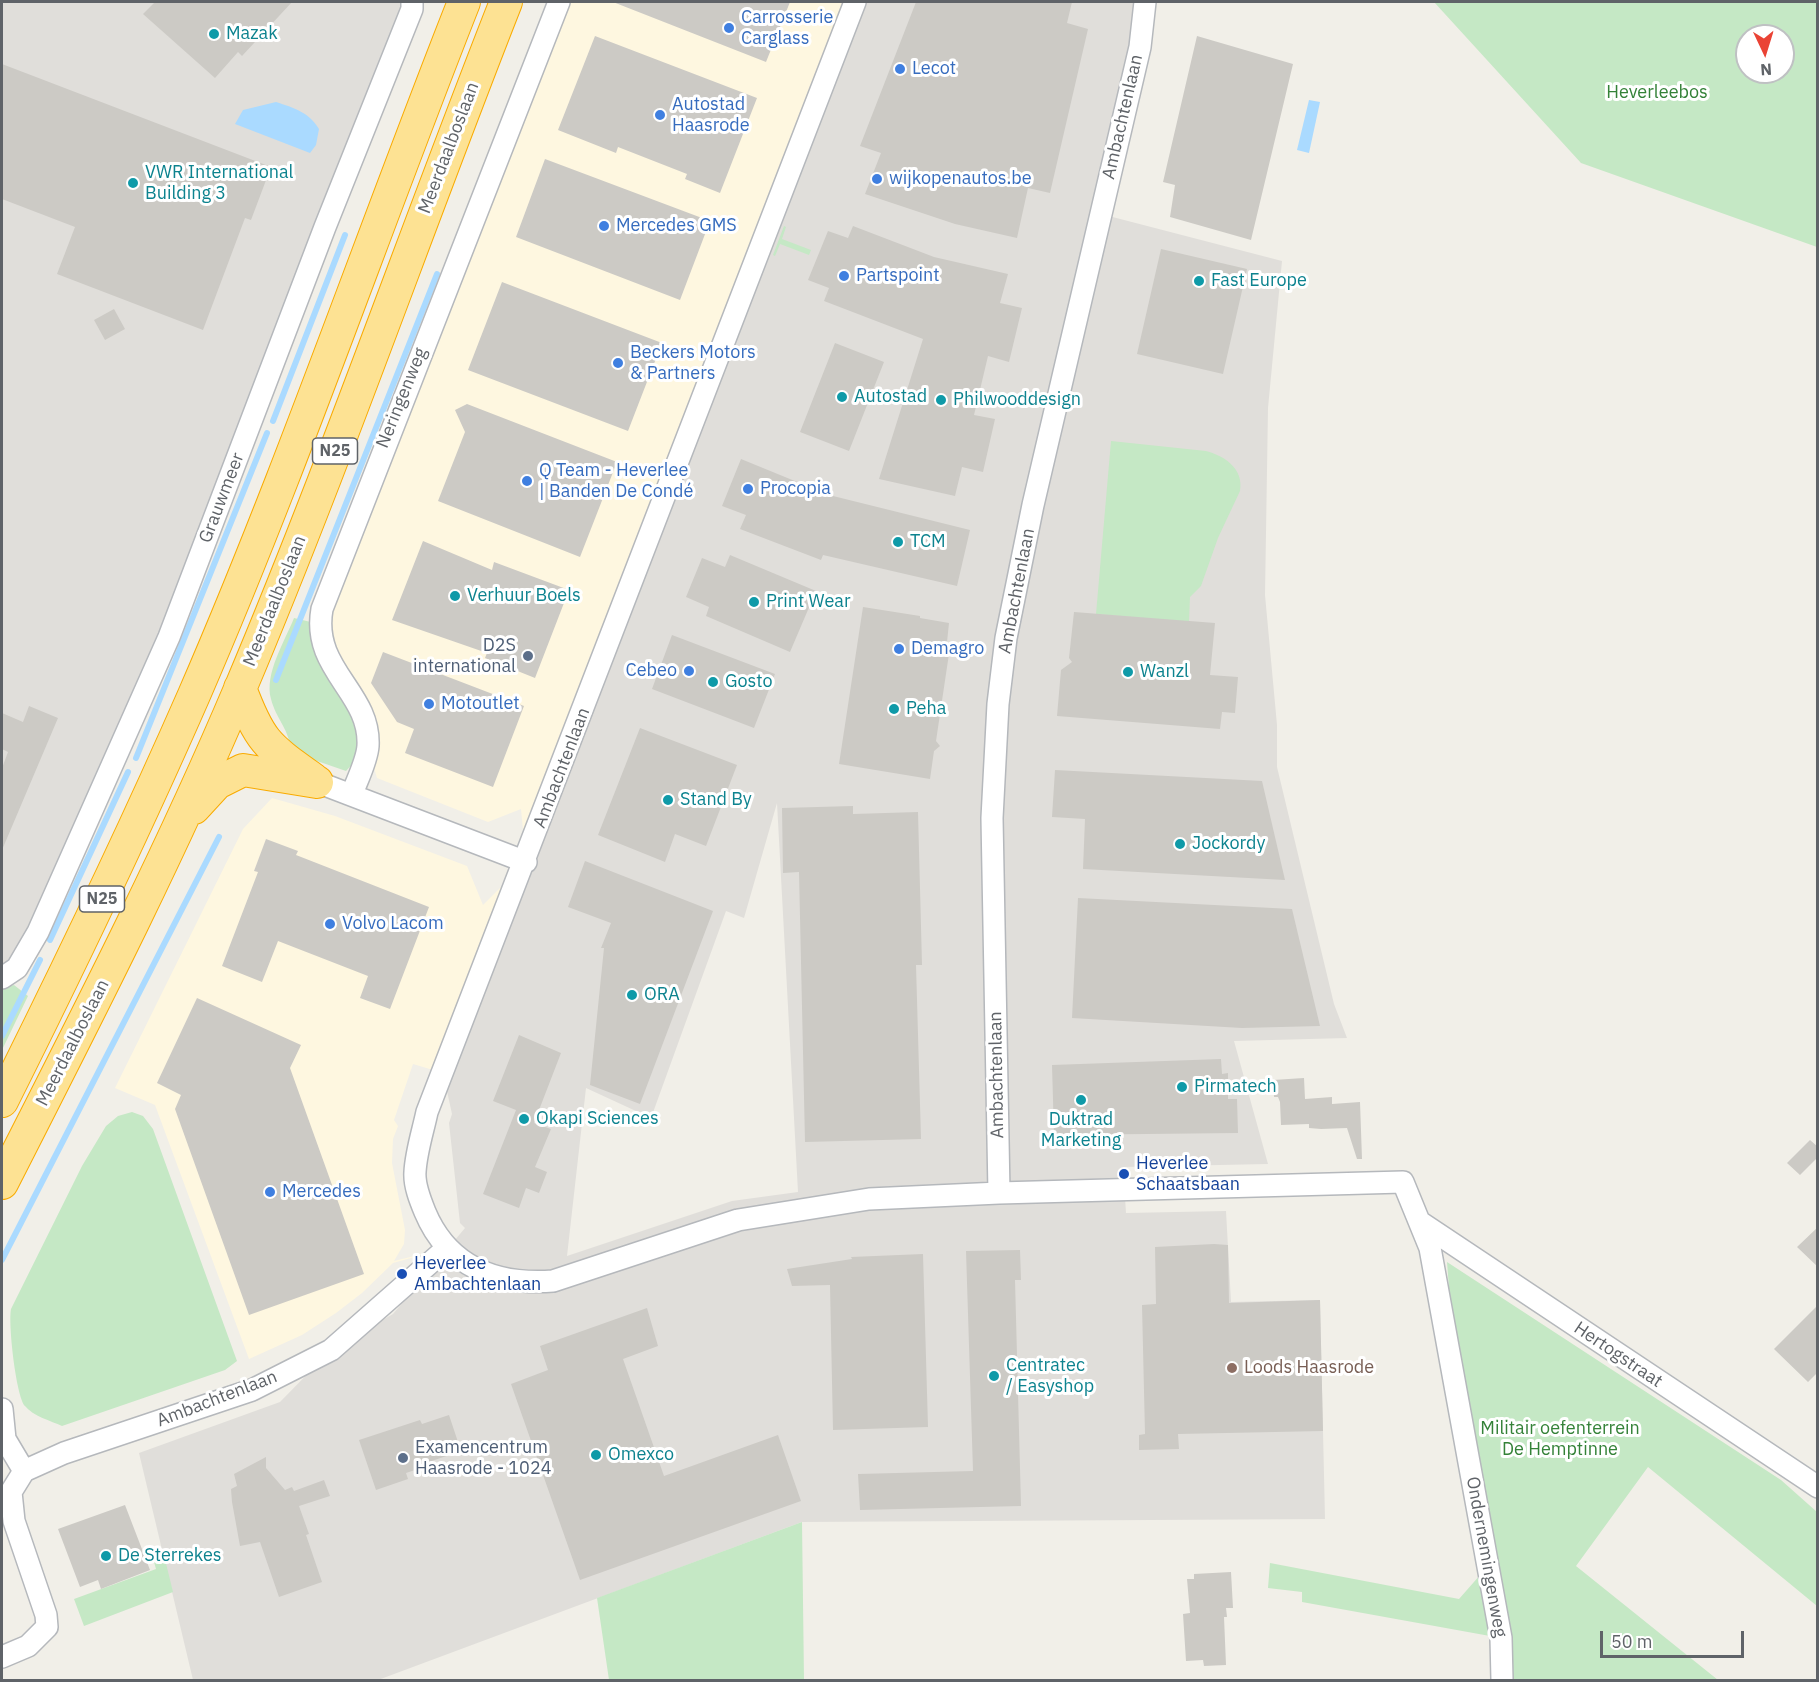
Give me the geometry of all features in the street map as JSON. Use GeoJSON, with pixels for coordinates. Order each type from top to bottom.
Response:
{"type":"FeatureCollection","features":[{"type":"Feature","properties":{"kind":"highway","name":"Meerdaalboslaan"},"geometry":{"type":"LineString","coordinates":[[2,1101],[91,924],[195,693],[264,521],[464,2]]}},
{"type":"Feature","properties":{"kind":"highway","name":"Meerdaalboslaan"},"geometry":{"type":"LineString","coordinates":[[2,1183],[103,985],[182,821],[240,688],[345,424],[506,2]]}},
{"type":"Feature","properties":{"kind":"highway"},"geometry":{"type":"LineString","coordinates":[[240,688],[255,728],[272,750],[317,782]]}},
{"type":"Feature","properties":{"kind":"highway"},"geometry":{"type":"LineString","coordinates":[[195,693],[200,729],[210,756],[243,770],[317,782]]}},
{"type":"Feature","properties":{"kind":"highway"},"geometry":{"type":"LineString","coordinates":[[182,821],[217,783],[243,770]]}},
{"type":"Feature","properties":{"kind":"street","name":"Grauwmeer"},"geometry":{"type":"LineString","coordinates":[[2,978],[17,968],[38,932],[170,637],[321,238],[412,9],[412,2]]}},
{"type":"Feature","properties":{"kind":"street","name":"Neringenweg"},"geometry":{"type":"LineString","coordinates":[[352,794],[368,747],[365,720],[327,658],[319,624],[322,609],[559,2]]}},
{"type":"Feature","properties":{"kind":"street","name":"Ambachtenlaan"},"geometry":{"type":"LineString","coordinates":[[855,2],[526,862],[427,1112],[415,1173],[420,1199],[431,1225],[447,1248],[468,1265],[499,1278],[526,1283],[554,1281],[738,1220],[869,1199],[999,1193],[1403,1182],[1420,1222]]}},
{"type":"Feature","properties":{"kind":"street","name":"Ambachtenlaan"},"geometry":{"type":"LineString","coordinates":[[999,1193],[992,818],[1002,671],[1033,505],[1140,47],[1145,2]]}},
{"type":"Feature","properties":{"kind":"street"},"geometry":{"type":"LineString","coordinates":[[317,782],[526,862]]}},
{"type":"Feature","properties":{"kind":"street","name":"Hertogstraat"},"geometry":{"type":"LineString","coordinates":[[1420,1222],[1818,1487]]}},
{"type":"Feature","properties":{"kind":"street","name":"Ondernemingenweg"},"geometry":{"type":"LineString","coordinates":[[1420,1222],[1430,1248],[1479,1512],[1501,1638],[1502,1680]]}},
{"type":"Feature","properties":{"kind":"street","name":"Ambachtenlaan"},"geometry":{"type":"LineString","coordinates":[[24,1471],[64,1453],[252,1389],[331,1350],[447,1248]]}},
{"type":"Feature","properties":{"kind":"street"},"geometry":{"type":"LineString","coordinates":[[2,1409],[6,1439],[24,1471],[11,1492],[14,1521],[46,1615],[47,1627],[28,1646],[2,1657]]}},
{"type":"Feature","properties":{"kind":"shaded area"},"geometry":{"type":"Polygon","coordinates":[[[2,2],[412,2],[162,636],[21,952],[2,970],[2,2]]]}},
{"type":"Feature","properties":{"kind":"shaded area"},"geometry":{"type":"Polygon","coordinates":[[[559,2],[855,2],[526,862],[521,809],[488,822],[377,778],[368,747],[365,719],[327,658],[319,624],[322,609],[367,488],[559,2]]]}},
{"type":"Feature","properties":{"kind":"shaded area"},"geometry":{"type":"Polygon","coordinates":[[[855,2],[1145,2],[1101,214],[1282,261],[1268,408],[1265,595],[1277,725],[1277,767],[1334,1004],[1347,1038],[1234,1041],[1268,1164],[1123,1167],[1126,1213],[1226,1211],[1231,1302],[1320,1300],[1325,1519],[802,1522],[378,1680],[193,1680],[139,1453],[280,1402],[331,1350],[393,1314],[465,1228],[460,1223],[449,1123],[452,1114],[443,1073],[855,2]],[[777,803],[744,918],[726,911],[651,1118],[586,1088],[567,1256],[732,1201],[798,1192],[777,803]]]}},
{"type":"Feature","properties":{"kind":"shaded area"},"geometry":{"type":"Polygon","coordinates":[[[272,798],[335,816],[467,866],[483,905],[526,862],[443,1073],[413,1064],[394,1120],[398,1126],[393,1139],[392,1163],[405,1230],[404,1244],[394,1261],[447,1248],[393,1263],[362,1293],[336,1313],[302,1335],[249,1359],[155,1105],[115,1088],[243,829],[272,798]]]}},
{"type":"Feature","properties":{"kind":"green space","name":"Heverleebos"},"geometry":{"type":"Polygon","coordinates":[[[1434,2],[1817,2],[1817,247],[1581,163],[1434,2]]]}},
{"type":"Feature","properties":{"kind":"green space"},"geometry":{"type":"Polygon","coordinates":[[[784,226],[786,227],[782,239],[811,250],[809,255],[780,244],[775,256],[773,255],[784,226]]]}},
{"type":"Feature","properties":{"kind":"green space"},"geometry":{"type":"Polygon","coordinates":[[[1111,441],[1206,451],[1226,460],[1239,476],[1240,491],[1218,538],[1201,586],[1190,597],[1189,622],[1096,614],[1111,441]]]}},
{"type":"Feature","properties":{"kind":"green space"},"geometry":{"type":"Polygon","coordinates":[[[294,618],[319,624],[368,747],[346,771],[291,752],[288,737],[273,706],[270,679],[294,618]]]}},
{"type":"Feature","properties":{"kind":"green space"},"geometry":{"type":"Polygon","coordinates":[[[14,985],[28,996],[2,1050],[2,988],[14,985]]]}},
{"type":"Feature","properties":{"kind":"green space"},"geometry":{"type":"Polygon","coordinates":[[[132,1112],[143,1116],[153,1129],[237,1361],[225,1370],[62,1426],[33,1413],[22,1400],[14,1359],[11,1309],[82,1166],[106,1126],[118,1116],[132,1112]]]}},
{"type":"Feature","properties":{"kind":"green space","name":"Militair oefenterrein De Hemptinne"},"geometry":{"type":"Polygon","coordinates":[[[1447,1262],[1781,1480],[1817,1512],[1817,1606],[1648,1467],[1576,1566],[1718,1680],[1506,1680],[1501,1638],[1302,1602],[1302,1592],[1268,1588],[1270,1563],[1459,1599],[1488,1566],[1452,1328],[1447,1262]]]}},
{"type":"Feature","properties":{"kind":"green space"},"geometry":{"type":"Polygon","coordinates":[[[802,1522],[804,1680],[609,1680],[597,1598],[802,1522]]]}},
{"type":"Feature","properties":{"kind":"green space"},"geometry":{"type":"Polygon","coordinates":[[[163,1551],[173,1592],[84,1626],[74,1599],[156,1569],[152,1555],[163,1551]]]}},
{"type":"Feature","properties":{"kind":"water"},"geometry":{"type":"Polygon","coordinates":[[[1309,100],[1320,102],[1309,153],[1297,150],[1309,100]]]}},
{"type":"Feature","properties":{"kind":"water"},"geometry":{"type":"Polygon","coordinates":[[[276,102],[311,118],[319,129],[316,145],[310,153],[235,124],[243,110],[276,102]]]}},
{"type":"Feature","properties":{"kind":"building","name":"Mazak"},"geometry":{"type":"Polygon","coordinates":[[[155,2],[292,2],[242,56],[238,52],[215,78],[143,14],[155,2]]]}},
{"type":"Feature","properties":{"kind":"building","name":"Carrosserie Carglass"},"geometry":{"type":"Polygon","coordinates":[[[613,2],[790,2],[766,62],[613,2]]]}},
{"type":"Feature","properties":{"kind":"building"},"geometry":{"type":"Polygon","coordinates":[[[916,2],[1072,2],[1067,23],[1088,29],[1050,193],[1028,188],[1017,238],[955,224],[865,194],[881,153],[860,146],[916,2]]]}},
{"type":"Feature","properties":{"kind":"building","name":"Autostad Haasrode"},"geometry":{"type":"Polygon","coordinates":[[[595,36],[757,98],[720,193],[685,179],[687,174],[618,147],[616,153],[558,130],[595,36]]]}},
{"type":"Feature","properties":{"kind":"building"},"geometry":{"type":"Polygon","coordinates":[[[1197,36],[1293,64],[1251,240],[1170,217],[1175,185],[1163,182],[1197,36]]]}},
{"type":"Feature","properties":{"kind":"building","name":"VWR International Building 3"},"geometry":{"type":"Polygon","coordinates":[[[2,64],[271,167],[251,220],[245,218],[203,330],[57,274],[75,227],[2,199],[2,64]]]}},
{"type":"Feature","properties":{"kind":"building","name":"Mercedes GMS"},"geometry":{"type":"Polygon","coordinates":[[[545,159],[710,221],[680,300],[516,237],[545,159]]]}},
{"type":"Feature","properties":{"kind":"building"},"geometry":{"type":"Polygon","coordinates":[[[853,226],[934,257],[1008,274],[1000,303],[1022,308],[1009,362],[988,356],[974,415],[995,419],[983,472],[962,467],[955,496],[879,479],[923,339],[824,301],[829,288],[808,280],[828,231],[848,238],[853,226]]]}},
{"type":"Feature","properties":{"kind":"building"},"geometry":{"type":"Polygon","coordinates":[[[1161,249],[1247,269],[1223,374],[1137,354],[1161,249]]]}},
{"type":"Feature","properties":{"kind":"building"},"geometry":{"type":"Polygon","coordinates":[[[502,282],[662,343],[628,431],[468,370],[502,282]]]}},
{"type":"Feature","properties":{"kind":"building"},"geometry":{"type":"Polygon","coordinates":[[[114,309],[125,329],[105,340],[94,320],[114,309]]]}},
{"type":"Feature","properties":{"kind":"building","name":"Autostad"},"geometry":{"type":"Polygon","coordinates":[[[835,343],[884,362],[849,451],[800,432],[835,343]]]}},
{"type":"Feature","properties":{"kind":"building","name":"Q Team - Heverlee | Banden De Condé"},"geometry":{"type":"Polygon","coordinates":[[[467,404],[617,462],[580,557],[438,501],[465,432],[455,410],[467,404]]]}},
{"type":"Feature","properties":{"kind":"building"},"geometry":{"type":"Polygon","coordinates":[[[741,459],[829,495],[970,530],[957,586],[823,555],[821,560],[740,529],[746,515],[722,506],[741,459]]]}},
{"type":"Feature","properties":{"kind":"building","name":"Verhuur Boels"},"geometry":{"type":"Polygon","coordinates":[[[423,541],[492,570],[494,562],[569,590],[535,678],[485,658],[487,653],[392,620],[423,541]]]}},
{"type":"Feature","properties":{"kind":"building","name":"Print Wear"},"geometry":{"type":"Polygon","coordinates":[[[730,555],[816,591],[790,652],[706,616],[709,607],[686,597],[702,558],[725,567],[730,555]]]}},
{"type":"Feature","properties":{"kind":"building"},"geometry":{"type":"Polygon","coordinates":[[[863,607],[949,623],[947,642],[950,647],[936,741],[940,746],[934,751],[930,779],[839,764],[863,607]]]}},
{"type":"Feature","properties":{"kind":"building","name":"Wanzl"},"geometry":{"type":"Polygon","coordinates":[[[1074,612],[1215,623],[1210,675],[1238,677],[1235,713],[1222,712],[1220,729],[1057,716],[1061,670],[1072,662],[1069,658],[1074,612]]]}},
{"type":"Feature","properties":{"kind":"building","name":"Gosto"},"geometry":{"type":"Polygon","coordinates":[[[672,635],[775,674],[754,728],[652,689],[672,635]]]}},
{"type":"Feature","properties":{"kind":"building"},"geometry":{"type":"Polygon","coordinates":[[[383,652],[524,706],[493,787],[405,753],[414,729],[397,722],[371,683],[383,652]]]}},
{"type":"Feature","properties":{"kind":"building"},"geometry":{"type":"Polygon","coordinates":[[[29,706],[58,718],[2,850],[2,768],[8,752],[2,749],[2,713],[23,722],[29,706]]]}},
{"type":"Feature","properties":{"kind":"building","name":"Stand By"},"geometry":{"type":"Polygon","coordinates":[[[640,728],[737,765],[706,846],[675,834],[665,862],[598,835],[640,728]]]}},
{"type":"Feature","properties":{"kind":"building","name":"Jockordy"},"geometry":{"type":"Polygon","coordinates":[[[1055,770],[1262,781],[1285,880],[1083,869],[1085,819],[1052,817],[1055,770]]]}},
{"type":"Feature","properties":{"kind":"building"},"geometry":{"type":"Polygon","coordinates":[[[853,806],[853,814],[918,812],[922,965],[916,965],[921,1139],[805,1142],[799,872],[783,873],[782,808],[853,806]]]}},
{"type":"Feature","properties":{"kind":"building","name":"Volvo Lacom"},"geometry":{"type":"Polygon","coordinates":[[[266,839],[298,851],[296,855],[429,907],[390,1009],[360,998],[368,976],[278,941],[262,982],[222,966],[258,872],[254,871],[266,839]]]}},
{"type":"Feature","properties":{"kind":"building","name":"ORA"},"geometry":{"type":"Polygon","coordinates":[[[585,861],[713,911],[640,1104],[590,1085],[604,948],[601,948],[611,923],[568,907],[585,861]]]}},
{"type":"Feature","properties":{"kind":"building"},"geometry":{"type":"Polygon","coordinates":[[[1078,898],[1292,909],[1320,1026],[1242,1028],[1072,1018],[1078,898]]]}},
{"type":"Feature","properties":{"kind":"building","name":"Mercedes"},"geometry":{"type":"Polygon","coordinates":[[[197,998],[301,1045],[290,1068],[364,1274],[249,1315],[175,1109],[181,1095],[157,1083],[197,998]]]}},
{"type":"Feature","properties":{"kind":"building","name":"Okapi Sciences"},"geometry":{"type":"Polygon","coordinates":[[[519,1035],[561,1053],[534,1123],[551,1129],[535,1167],[547,1172],[539,1193],[526,1188],[519,1208],[483,1194],[516,1110],[493,1101],[519,1035]]]}},
{"type":"Feature","properties":{"kind":"building"},"geometry":{"type":"Polygon","coordinates":[[[1221,1059],[1222,1074],[1228,1073],[1228,1099],[1237,1099],[1238,1133],[1054,1135],[1052,1065],[1221,1059]]]}},
{"type":"Feature","properties":{"kind":"building"},"geometry":{"type":"Polygon","coordinates":[[[1304,1078],[1305,1099],[1332,1097],[1332,1104],[1360,1102],[1362,1159],[1357,1159],[1347,1128],[1309,1128],[1309,1124],[1281,1125],[1280,1102],[1278,1097],[1274,1097],[1273,1080],[1304,1078]]]}},
{"type":"Feature","properties":{"kind":"building"},"geometry":{"type":"Polygon","coordinates":[[[1810,1140],[1818,1147],[1818,1157],[1800,1175],[1787,1163],[1810,1140]]]}},
{"type":"Feature","properties":{"kind":"building"},"geometry":{"type":"Polygon","coordinates":[[[1818,1227],[1818,1267],[1797,1247],[1818,1227]]]}},
{"type":"Feature","properties":{"kind":"building","name":"Loods Haasrode"},"geometry":{"type":"Polygon","coordinates":[[[1228,1245],[1229,1303],[1320,1300],[1323,1431],[1178,1434],[1179,1449],[1139,1450],[1139,1435],[1145,1434],[1142,1305],[1156,1304],[1155,1247],[1228,1245]]]}},
{"type":"Feature","properties":{"kind":"building","name":"Centratec / Easyshop"},"geometry":{"type":"Polygon","coordinates":[[[1020,1250],[1021,1280],[1015,1280],[1021,1506],[860,1510],[858,1474],[973,1471],[966,1251],[1020,1250]]]}},
{"type":"Feature","properties":{"kind":"building"},"geometry":{"type":"Polygon","coordinates":[[[923,1254],[928,1427],[833,1430],[830,1285],[792,1286],[787,1269],[852,1259],[851,1257],[923,1254]]]}},
{"type":"Feature","properties":{"kind":"building"},"geometry":{"type":"Polygon","coordinates":[[[1818,1305],[1818,1372],[1808,1382],[1774,1349],[1818,1305]]]}},
{"type":"Feature","properties":{"kind":"building","name":"Omexco"},"geometry":{"type":"Polygon","coordinates":[[[647,1308],[658,1346],[623,1359],[664,1476],[778,1435],[801,1501],[580,1580],[511,1384],[548,1370],[540,1346],[647,1308]]]}},
{"type":"Feature","properties":{"kind":"building","name":"Examencentrum Haasrode - 1024"},"geometry":{"type":"Polygon","coordinates":[[[449,1415],[461,1451],[420,1465],[421,1468],[406,1473],[408,1479],[376,1490],[359,1440],[420,1420],[422,1424],[449,1415]]]}},
{"type":"Feature","properties":{"kind":"building"},"geometry":{"type":"Polygon","coordinates":[[[266,1457],[266,1468],[285,1490],[292,1487],[294,1491],[324,1480],[330,1496],[299,1506],[322,1582],[279,1597],[260,1542],[240,1546],[232,1502],[231,1489],[237,1486],[234,1474],[266,1457]]]}},
{"type":"Feature","properties":{"kind":"building","name":"De Sterrekes"},"geometry":{"type":"Polygon","coordinates":[[[125,1505],[150,1570],[101,1589],[98,1580],[80,1587],[58,1529],[125,1505]]]}},
{"type":"Feature","properties":{"kind":"building"},"geometry":{"type":"Polygon","coordinates":[[[1231,1572],[1233,1608],[1226,1608],[1227,1617],[1224,1617],[1226,1665],[1204,1666],[1203,1660],[1186,1661],[1183,1614],[1190,1613],[1187,1579],[1194,1579],[1194,1574],[1231,1572]]]}},
{"type":"Feature","properties":{"kind":"waterway"},"geometry":{"type":"LineString","coordinates":[[273,421],[345,235]]}},
{"type":"Feature","properties":{"kind":"waterway"},"geometry":{"type":"LineString","coordinates":[[276,680],[437,274]]}},
{"type":"Feature","properties":{"kind":"waterway"},"geometry":{"type":"LineString","coordinates":[[136,758],[267,433]]}},
{"type":"Feature","properties":{"kind":"waterway"},"geometry":{"type":"LineString","coordinates":[[50,940],[128,772]]}},
{"type":"Feature","properties":{"kind":"waterway"},"geometry":{"type":"LineString","coordinates":[[2,1260],[219,837]]}},
{"type":"Feature","properties":{"kind":"waterway"},"geometry":{"type":"LineString","coordinates":[[2,1036],[40,960]]}},
{"type":"Feature","properties":{"kind":"place","name":"Carrosserie Carglass"},"geometry":{"type":"Point","coordinates":[729,28]}},
{"type":"Feature","properties":{"kind":"place","name":"Mazak"},"geometry":{"type":"Point","coordinates":[214,34]}},
{"type":"Feature","properties":{"kind":"place","name":"Lecot"},"geometry":{"type":"Point","coordinates":[900,69]}},
{"type":"Feature","properties":{"kind":"place","name":"Autostad Haasrode"},"geometry":{"type":"Point","coordinates":[660,115]}},
{"type":"Feature","properties":{"kind":"place","name":"wijkopenautos.be"},"geometry":{"type":"Point","coordinates":[877,179]}},
{"type":"Feature","properties":{"kind":"place","name":"VWR International Building 3"},"geometry":{"type":"Point","coordinates":[133,183]}},
{"type":"Feature","properties":{"kind":"place","name":"Mercedes GMS"},"geometry":{"type":"Point","coordinates":[604,226]}},
{"type":"Feature","properties":{"kind":"place","name":"Partspoint"},"geometry":{"type":"Point","coordinates":[844,276]}},
{"type":"Feature","properties":{"kind":"place","name":"Fast Europe"},"geometry":{"type":"Point","coordinates":[1199,281]}},
{"type":"Feature","properties":{"kind":"place","name":"Beckers Motors & Partners"},"geometry":{"type":"Point","coordinates":[618,363]}},
{"type":"Feature","properties":{"kind":"place","name":"Autostad"},"geometry":{"type":"Point","coordinates":[842,397]}},
{"type":"Feature","properties":{"kind":"place","name":"Philwooddesign"},"geometry":{"type":"Point","coordinates":[941,400]}},
{"type":"Feature","properties":{"kind":"place","name":"Q Team - Heverlee | Banden De Condé"},"geometry":{"type":"Point","coordinates":[527,481]}},
{"type":"Feature","properties":{"kind":"place","name":"Procopia"},"geometry":{"type":"Point","coordinates":[748,489]}},
{"type":"Feature","properties":{"kind":"place","name":"TCM"},"geometry":{"type":"Point","coordinates":[898,542]}},
{"type":"Feature","properties":{"kind":"place","name":"Verhuur Boels"},"geometry":{"type":"Point","coordinates":[455,596]}},
{"type":"Feature","properties":{"kind":"place","name":"Print Wear"},"geometry":{"type":"Point","coordinates":[754,602]}},
{"type":"Feature","properties":{"kind":"place","name":"Demagro"},"geometry":{"type":"Point","coordinates":[899,649]}},
{"type":"Feature","properties":{"kind":"place","name":"D2S international"},"geometry":{"type":"Point","coordinates":[528,656]}},
{"type":"Feature","properties":{"kind":"place","name":"Cebeo"},"geometry":{"type":"Point","coordinates":[689,671]}},
{"type":"Feature","properties":{"kind":"place","name":"Wanzl"},"geometry":{"type":"Point","coordinates":[1128,672]}},
{"type":"Feature","properties":{"kind":"place","name":"Gosto"},"geometry":{"type":"Point","coordinates":[713,682]}},
{"type":"Feature","properties":{"kind":"place","name":"Motoutlet"},"geometry":{"type":"Point","coordinates":[429,704]}},
{"type":"Feature","properties":{"kind":"place","name":"Peha"},"geometry":{"type":"Point","coordinates":[894,709]}},
{"type":"Feature","properties":{"kind":"place","name":"Stand By"},"geometry":{"type":"Point","coordinates":[668,800]}},
{"type":"Feature","properties":{"kind":"place","name":"Jockordy"},"geometry":{"type":"Point","coordinates":[1180,844]}},
{"type":"Feature","properties":{"kind":"place","name":"Volvo Lacom"},"geometry":{"type":"Point","coordinates":[330,924]}},
{"type":"Feature","properties":{"kind":"place","name":"ORA"},"geometry":{"type":"Point","coordinates":[632,995]}},
{"type":"Feature","properties":{"kind":"place","name":"Pirmatech"},"geometry":{"type":"Point","coordinates":[1182,1087]}},
{"type":"Feature","properties":{"kind":"place","name":"Duktrad Marketing"},"geometry":{"type":"Point","coordinates":[1081,1100]}},
{"type":"Feature","properties":{"kind":"place","name":"Okapi Sciences"},"geometry":{"type":"Point","coordinates":[524,1119]}},
{"type":"Feature","properties":{"kind":"place","name":"Heverlee Schaatsbaan"},"geometry":{"type":"Point","coordinates":[1124,1174]}},
{"type":"Feature","properties":{"kind":"place","name":"Mercedes"},"geometry":{"type":"Point","coordinates":[270,1192]}},
{"type":"Feature","properties":{"kind":"place","name":"Heverlee Ambachtenlaan"},"geometry":{"type":"Point","coordinates":[402,1274]}},
{"type":"Feature","properties":{"kind":"place","name":"Loods Haasrode"},"geometry":{"type":"Point","coordinates":[1232,1368]}},
{"type":"Feature","properties":{"kind":"place","name":"Centratec / Easyshop"},"geometry":{"type":"Point","coordinates":[994,1376]}},
{"type":"Feature","properties":{"kind":"place","name":"Omexco"},"geometry":{"type":"Point","coordinates":[596,1455]}},
{"type":"Feature","properties":{"kind":"place","name":"Examencentrum Haasrode - 1024"},"geometry":{"type":"Point","coordinates":[403,1458]}},
{"type":"Feature","properties":{"kind":"place","name":"De Sterrekes"},"geometry":{"type":"Point","coordinates":[106,1556]}}]}
